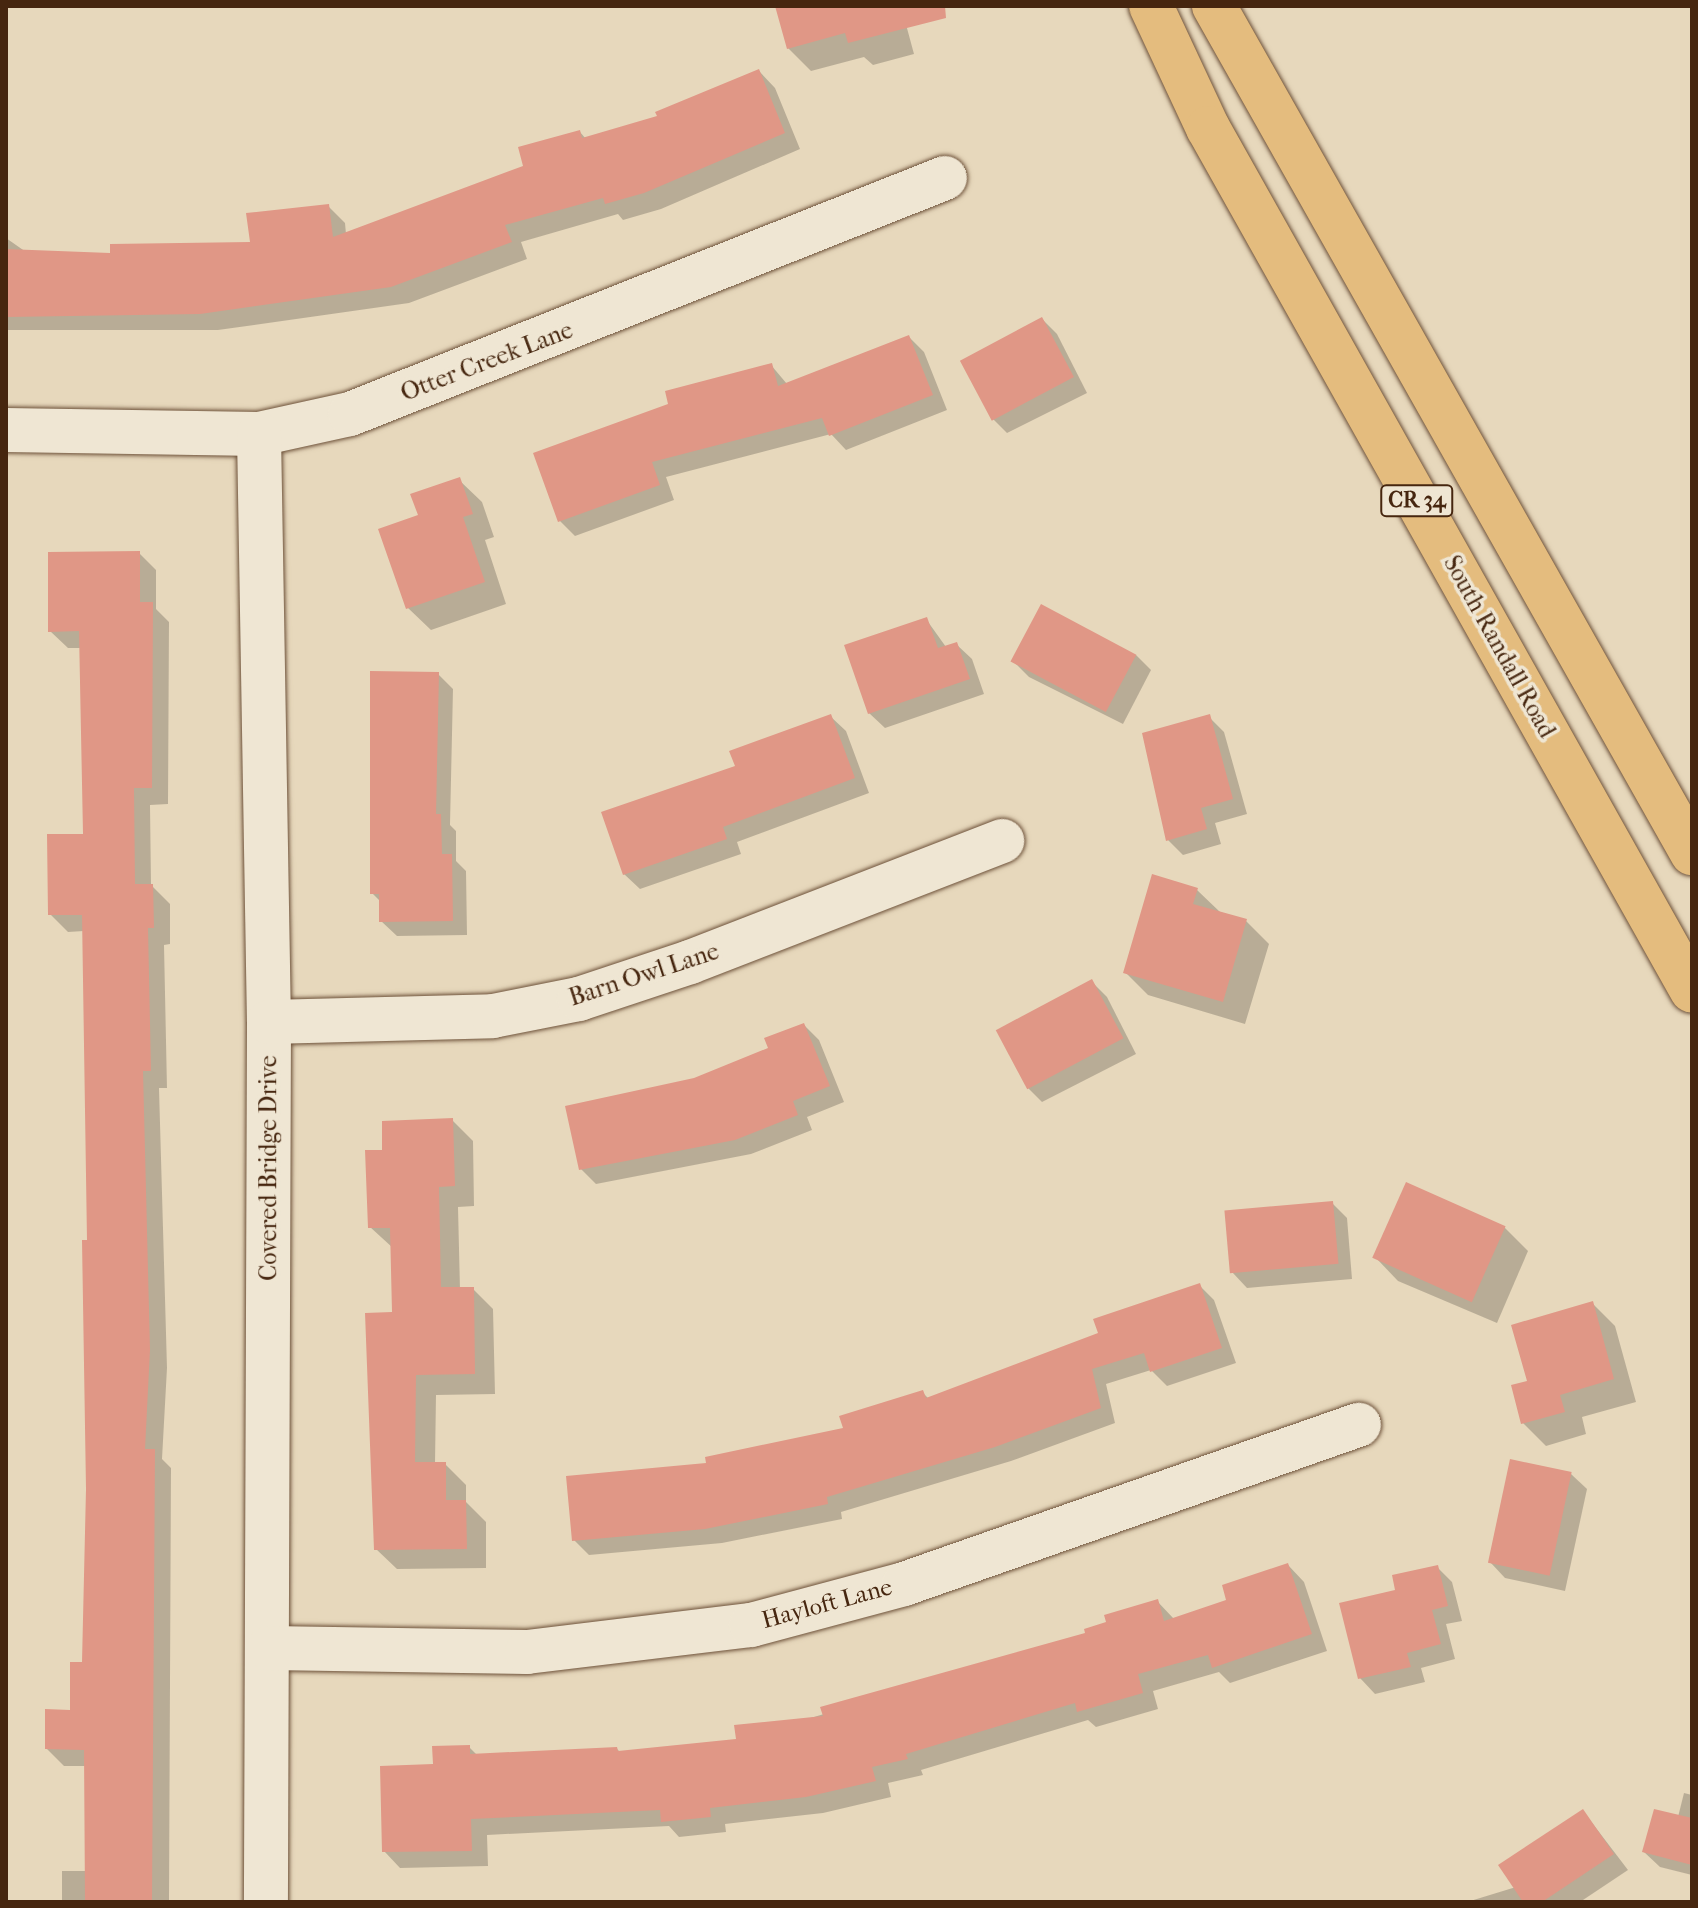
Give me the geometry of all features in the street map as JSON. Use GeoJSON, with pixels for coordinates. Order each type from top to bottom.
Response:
{"type":"FeatureCollection","features":[{"type":"Feature","properties":{"kind":"main road","name":"South Randall Road"},"geometry":{"type":"LineString","coordinates":[[1151,6],[1208,128],[1692,991]]}},
{"type":"Feature","properties":{"kind":"main road","name":"CR 34"},"geometry":{"type":"LineString","coordinates":[[1214,6],[1692,853]]}},
{"type":"Feature","properties":{"kind":"street","name":"Otter Creek Lane"},"geometry":{"type":"LineString","coordinates":[[6,430],[259,434],[350,414],[444,381],[945,178]]}},
{"type":"Feature","properties":{"kind":"street","name":"Covered Bridge Drive"},"geometry":{"type":"LineString","coordinates":[[259,434],[269,1022],[266,1902]]}},
{"type":"Feature","properties":{"kind":"street","name":"Barn Owl Lane"},"geometry":{"type":"LineString","coordinates":[[269,1022],[493,1016],[579,999],[690,962],[1002,841]]}},
{"type":"Feature","properties":{"kind":"street","name":"Hayloft Lane"},"geometry":{"type":"LineString","coordinates":[[269,1648],[527,1652],[751,1625],[904,1584],[1359,1425]]}},
{"type":"Feature","properties":{"kind":"building"},"geometry":{"type":"Polygon","coordinates":[[[775,6],[945,6],[946,18],[848,43],[845,33],[787,49],[775,6]]]}},
{"type":"Feature","properties":{"kind":"building"},"geometry":{"type":"Polygon","coordinates":[[[759,69],[785,133],[644,193],[605,204],[603,198],[505,225],[512,242],[391,287],[200,314],[6,317],[6,249],[110,253],[110,244],[250,242],[246,213],[329,204],[333,237],[523,166],[518,147],[580,130],[582,138],[657,116],[655,112],[759,69]]]}},
{"type":"Feature","properties":{"kind":"building"},"geometry":{"type":"Polygon","coordinates":[[[1042,317],[1074,377],[992,421],[960,361],[1042,317]]]}},
{"type":"Feature","properties":{"kind":"building"},"geometry":{"type":"Polygon","coordinates":[[[909,335],[933,395],[829,436],[822,418],[652,462],[660,485],[558,522],[533,453],[668,404],[665,391],[772,363],[778,386],[909,335]]]}},
{"type":"Feature","properties":{"kind":"building"},"geometry":{"type":"Polygon","coordinates":[[[460,477],[473,514],[463,517],[485,582],[406,609],[378,529],[418,515],[410,494],[460,477]]]}},
{"type":"Feature","properties":{"kind":"building"},"geometry":{"type":"Polygon","coordinates":[[[140,551],[140,602],[153,602],[152,788],[134,788],[135,884],[153,884],[154,928],[148,928],[151,1071],[143,1071],[150,1350],[145,1449],[155,1449],[152,1902],[85,1902],[84,1750],[45,1749],[45,1709],[70,1710],[70,1662],[82,1662],[86,1489],[82,1240],[87,1240],[82,915],[48,915],[47,834],[83,834],[79,631],[48,632],[48,552],[140,551]]]}},
{"type":"Feature","properties":{"kind":"building"},"geometry":{"type":"Polygon","coordinates":[[[1041,604],[1136,655],[1106,712],[1010,661],[1041,604]]]}},
{"type":"Feature","properties":{"kind":"building"},"geometry":{"type":"Polygon","coordinates":[[[927,617],[938,648],[957,642],[970,679],[868,714],[844,645],[927,617]]]}},
{"type":"Feature","properties":{"kind":"building"},"geometry":{"type":"Polygon","coordinates":[[[370,671],[439,672],[436,814],[441,814],[442,854],[452,854],[453,921],[379,922],[379,894],[370,894],[370,671]]]}},
{"type":"Feature","properties":{"kind":"building"},"geometry":{"type":"Polygon","coordinates":[[[831,714],[855,778],[723,827],[727,839],[623,875],[601,812],[735,766],[729,751],[831,714]]]}},
{"type":"Feature","properties":{"kind":"building"},"geometry":{"type":"Polygon","coordinates":[[[1210,714],[1233,799],[1201,808],[1207,829],[1166,841],[1142,733],[1210,714]]]}},
{"type":"Feature","properties":{"kind":"building"},"geometry":{"type":"Polygon","coordinates":[[[1152,874],[1198,888],[1193,904],[1247,919],[1223,1002],[1123,973],[1152,874]]]}},
{"type":"Feature","properties":{"kind":"building"},"geometry":{"type":"Polygon","coordinates":[[[1092,979],[1123,1038],[1027,1089],[996,1030],[1092,979]]]}},
{"type":"Feature","properties":{"kind":"building"},"geometry":{"type":"Polygon","coordinates":[[[804,1023],[830,1086],[793,1101],[798,1115],[735,1140],[579,1170],[565,1106],[694,1078],[768,1048],[764,1038],[804,1023]]]}},
{"type":"Feature","properties":{"kind":"building"},"geometry":{"type":"Polygon","coordinates":[[[453,1118],[455,1186],[439,1187],[441,1287],[474,1287],[475,1374],[416,1375],[415,1462],[446,1462],[446,1500],[466,1500],[467,1549],[374,1550],[365,1313],[392,1312],[390,1228],[368,1228],[365,1150],[382,1150],[382,1121],[453,1118]]]}},
{"type":"Feature","properties":{"kind":"building"},"geometry":{"type":"Polygon","coordinates":[[[1406,1182],[1506,1226],[1472,1302],[1372,1258],[1406,1182]]]}},
{"type":"Feature","properties":{"kind":"building"},"geometry":{"type":"Polygon","coordinates":[[[1333,1201],[1338,1264],[1230,1273],[1224,1210],[1333,1201]]]}},
{"type":"Feature","properties":{"kind":"building"},"geometry":{"type":"Polygon","coordinates":[[[1200,1283],[1222,1348],[1150,1372],[1144,1353],[1092,1369],[1101,1408],[995,1447],[827,1497],[828,1504],[705,1529],[572,1541],[566,1476],[706,1463],[705,1457],[843,1428],[839,1416],[923,1390],[926,1398],[1098,1333],[1093,1319],[1200,1283]]]}},
{"type":"Feature","properties":{"kind":"building"},"geometry":{"type":"Polygon","coordinates":[[[1593,1301],[1614,1379],[1560,1395],[1565,1412],[1521,1424],[1511,1385],[1527,1381],[1511,1325],[1593,1301]]]}},
{"type":"Feature","properties":{"kind":"building"},"geometry":{"type":"Polygon","coordinates":[[[1510,1459],[1572,1472],[1550,1576],[1488,1563],[1510,1459]]]}},
{"type":"Feature","properties":{"kind":"building"},"geometry":{"type":"Polygon","coordinates":[[[1288,1563],[1312,1634],[1212,1668],[1208,1655],[1138,1674],[1143,1693],[1077,1712],[1075,1703],[906,1754],[908,1759],[872,1767],[876,1781],[806,1797],[710,1808],[711,1817],[661,1822],[660,1810],[471,1819],[472,1851],[382,1852],[380,1766],[433,1764],[432,1746],[470,1745],[470,1754],[617,1747],[618,1751],[736,1739],[734,1725],[823,1716],[820,1707],[1085,1633],[1084,1629],[1106,1622],[1104,1615],[1158,1599],[1164,1621],[1226,1600],[1222,1585],[1288,1563]]]}},
{"type":"Feature","properties":{"kind":"building"},"geometry":{"type":"Polygon","coordinates":[[[1438,1565],[1448,1606],[1432,1610],[1441,1644],[1407,1653],[1411,1667],[1358,1679],[1339,1603],[1395,1590],[1392,1575],[1438,1565]]]}},
{"type":"Feature","properties":{"kind":"building"},"geometry":{"type":"Polygon","coordinates":[[[1583,1809],[1614,1854],[1542,1902],[1523,1902],[1498,1865],[1583,1809]]]}},
{"type":"Feature","properties":{"kind":"building"},"geometry":{"type":"Polygon","coordinates":[[[1654,1809],[1692,1818],[1692,1865],[1642,1852],[1654,1809]]]}}]}
